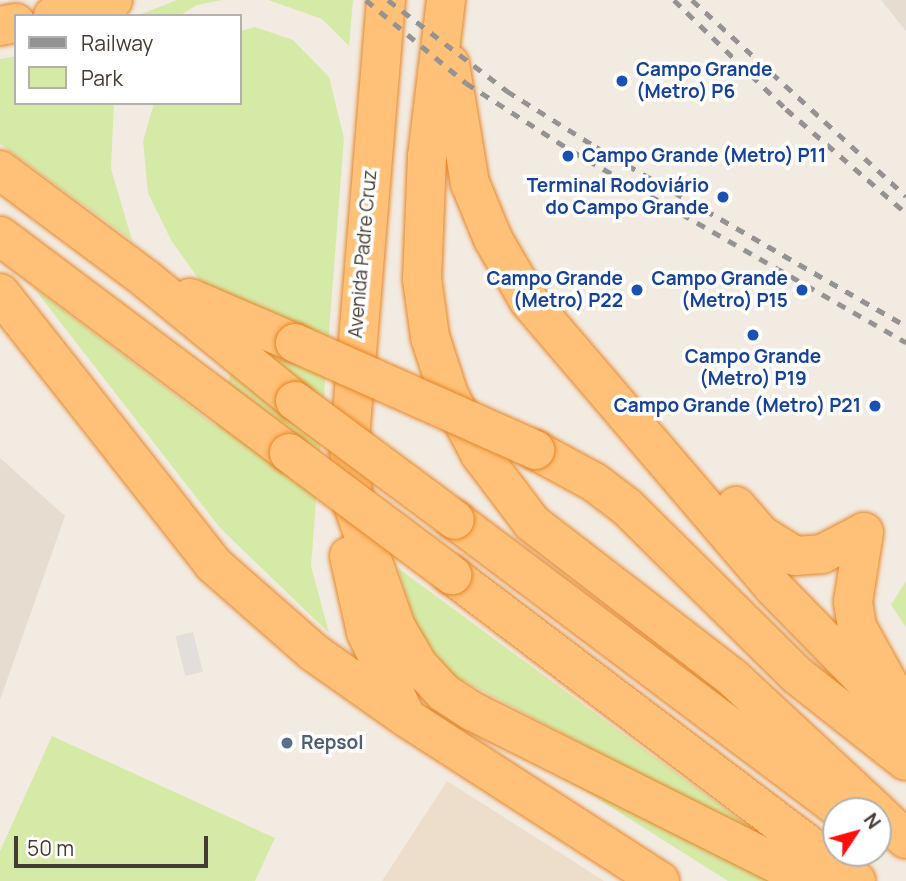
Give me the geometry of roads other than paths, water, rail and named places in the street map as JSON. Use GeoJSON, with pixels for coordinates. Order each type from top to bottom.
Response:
{"type":"FeatureCollection","features":[{"type":"Feature","properties":{"kind":"highway"},"geometry":{"type":"LineString","coordinates":[[60,14],[113,0]]}},
{"type":"Feature","properties":{"kind":"highway","name":"Avenida Padre Cruz"},"geometry":{"type":"LineString","coordinates":[[354,508],[349,408],[386,0]]}},
{"type":"Feature","properties":{"kind":"highway"},"geometry":{"type":"LineString","coordinates":[[445,12],[470,183],[493,239],[529,301],[631,424],[773,587],[906,723]]}},
{"type":"Feature","properties":{"kind":"highway"},"geometry":{"type":"LineString","coordinates":[[445,12],[427,156],[422,279],[434,348],[449,396],[480,454],[532,523],[733,678],[861,797]]}},
{"type":"Feature","properties":{"kind":"highway"},"geometry":{"type":"LineString","coordinates":[[0,170],[146,279],[295,401],[823,797]]}},
{"type":"Feature","properties":{"kind":"highway"},"geometry":{"type":"LineString","coordinates":[[0,236],[856,881]]}},
{"type":"Feature","properties":{"kind":"highway"},"geometry":{"type":"LineString","coordinates":[[146,279],[535,450],[594,482],[627,507],[798,676],[906,761]]}},
{"type":"Feature","properties":{"kind":"highway"},"geometry":{"type":"LineString","coordinates":[[0,293],[213,564],[313,652],[407,718],[660,881]]}},
{"type":"Feature","properties":{"kind":"highway"},"geometry":{"type":"LineString","coordinates":[[631,424],[705,469],[777,548],[808,557],[864,532],[853,602],[857,626],[906,711]]}},
{"type":"Feature","properties":{"kind":"highway"},"geometry":{"type":"LineString","coordinates":[[354,508],[349,571],[356,603],[407,718]]}},
{"type":"Feature","properties":{"kind":"highway"},"geometry":{"type":"LineString","coordinates":[[354,508],[396,627],[418,665],[444,692],[513,732],[812,881]]}},
{"type":"Feature","properties":{"kind":"highway"},"geometry":{"type":"LineString","coordinates":[[892,826],[906,839]]}},
{"type":"Feature","properties":{"kind":"railway"},"geometry":{"type":"LineString","coordinates":[[366,0],[466,83],[572,151],[906,342]]}},
{"type":"Feature","properties":{"kind":"railway"},"geometry":{"type":"LineString","coordinates":[[388,0],[507,91],[596,147],[906,326]]}},
{"type":"Feature","properties":{"kind":"railway"},"geometry":{"type":"LineString","coordinates":[[674,0],[786,109],[906,213]]}},
{"type":"Feature","properties":{"kind":"railway"},"geometry":{"type":"LineString","coordinates":[[692,0],[906,196]]}},
{"type":"Feature","properties":{"kind":"place","name":"Campo Grande (Metro) P6"},"geometry":{"type":"Point","coordinates":[622,81]}},
{"type":"Feature","properties":{"kind":"place","name":"Campo Grande (Metro) P11"},"geometry":{"type":"Point","coordinates":[568,156]}},
{"type":"Feature","properties":{"kind":"place","name":"Terminal Rodoviário do Campo Grande"},"geometry":{"type":"Point","coordinates":[723,197]}},
{"type":"Feature","properties":{"kind":"place","name":"Campo Grande (Metro) P22"},"geometry":{"type":"Point","coordinates":[637,290]}},
{"type":"Feature","properties":{"kind":"place","name":"Campo Grande (Metro) P15"},"geometry":{"type":"Point","coordinates":[802,290]}},
{"type":"Feature","properties":{"kind":"place","name":"Campo Grande (Metro) P19"},"geometry":{"type":"Point","coordinates":[753,335]}},
{"type":"Feature","properties":{"kind":"place","name":"Campo Grande (Metro) P21"},"geometry":{"type":"Point","coordinates":[875,406]}},
{"type":"Feature","properties":{"kind":"place","name":"Repsol"},"geometry":{"type":"Point","coordinates":[287,743]}}]}
